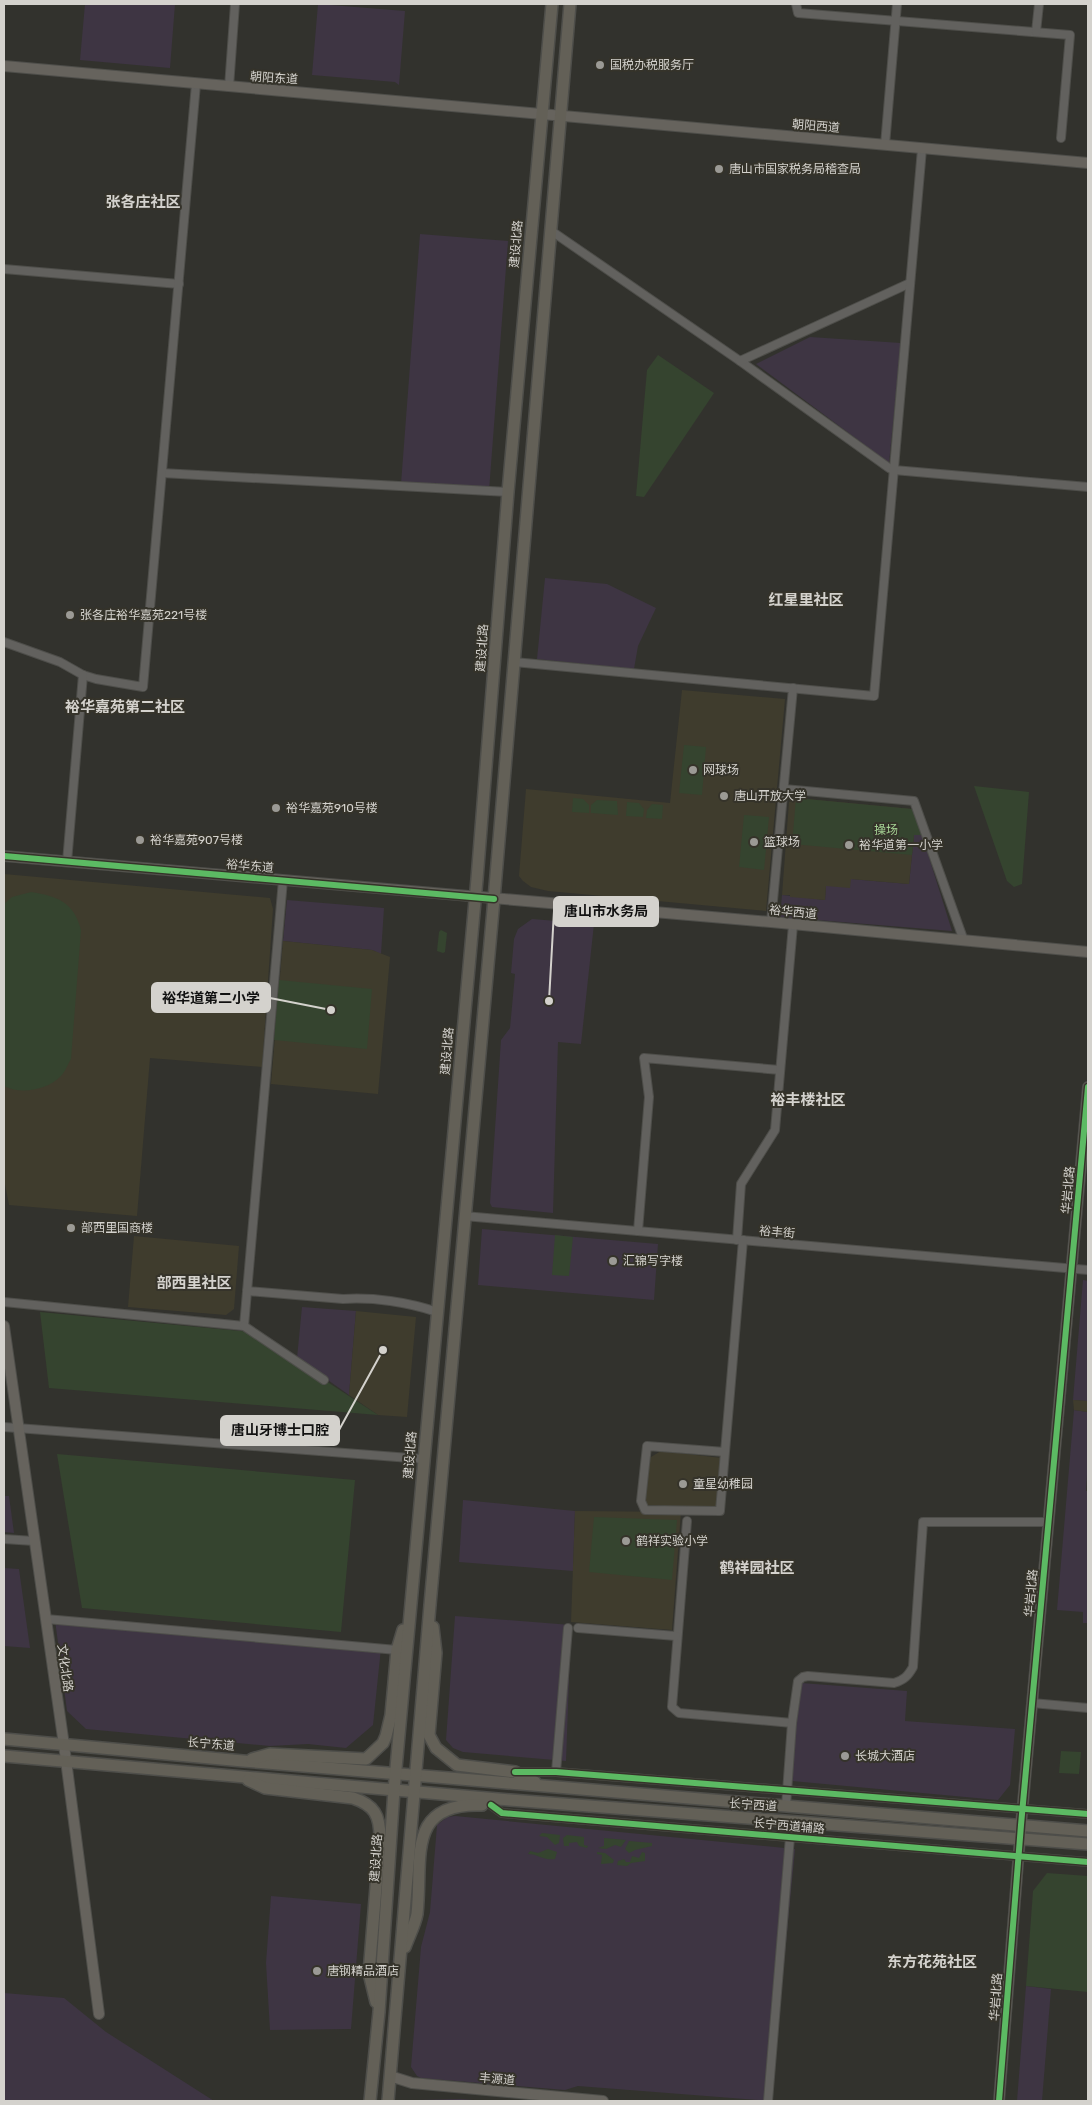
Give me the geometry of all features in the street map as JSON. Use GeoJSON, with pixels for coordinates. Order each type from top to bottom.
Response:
{"type":"FeatureCollection","features":[{"type":"Feature","properties":{"kind":"main road","name":"建设北路"},"geometry":{"type":"LineString","coordinates":[[370,2101],[379,2012],[394,1790],[410,1604],[475,897],[508,492],[552,4]]}},
{"type":"Feature","properties":{"kind":"main road"},"geometry":{"type":"LineString","coordinates":[[388,2101],[464,1216],[494,899],[570,4]]}},
{"type":"Feature","properties":{"kind":"main road"},"geometry":{"type":"LineString","coordinates":[[243,1761],[270,1754],[357,1760],[366,1758],[383,1743],[391,1715],[397,1650],[410,1604]]}},
{"type":"Feature","properties":{"kind":"main road"},"geometry":{"type":"LineString","coordinates":[[430,1605],[436,1653],[429,1735],[436,1748],[457,1765],[515,1772],[545,1786]]}},
{"type":"Feature","properties":{"kind":"main road","name":"长宁东道"},"geometry":{"type":"LineString","coordinates":[[4,1739],[416,1775]]}},
{"type":"Feature","properties":{"kind":"main road"},"geometry":{"type":"LineString","coordinates":[[4,1756],[415,1792]]}},
{"type":"Feature","properties":{"kind":"main road","name":"长宁西道"},"geometry":{"type":"LineString","coordinates":[[416,1775],[1088,1831]]}},
{"type":"Feature","properties":{"kind":"main road"},"geometry":{"type":"LineString","coordinates":[[242,1777],[265,1788],[353,1798],[365,1802],[378,1816],[380,1838],[369,1973],[379,2012]]}},
{"type":"Feature","properties":{"kind":"main road","name":"长宁西道"},"geometry":{"type":"LineString","coordinates":[[415,1792],[1088,1844]]}},
{"type":"Feature","properties":{"kind":"main road"},"geometry":{"type":"LineString","coordinates":[[400,1960],[416,1916],[421,1845],[429,1822],[448,1809],[467,1804],[490,1805],[510,1800]]}},
{"type":"Feature","properties":{"kind":"street"},"geometry":{"type":"LineString","coordinates":[[229,87],[235,4]]}},
{"type":"Feature","properties":{"kind":"street"},"geometry":{"type":"LineString","coordinates":[[796,4],[798,12],[1070,35],[1062,138]]}},
{"type":"Feature","properties":{"kind":"street"},"geometry":{"type":"LineString","coordinates":[[885,145],[897,4]]}},
{"type":"Feature","properties":{"kind":"street"},"geometry":{"type":"LineString","coordinates":[[1036,32],[1039,4]]}},
{"type":"Feature","properties":{"kind":"street","name":"朝阳东道"},"geometry":{"type":"LineString","coordinates":[[4,66],[542,115]]}},
{"type":"Feature","properties":{"kind":"street"},"geometry":{"type":"LineString","coordinates":[[4,642],[60,662],[83,675],[143,687],[196,84]]}},
{"type":"Feature","properties":{"kind":"street","name":"朝阳西道"},"geometry":{"type":"LineString","coordinates":[[542,115],[1088,163]]}},
{"type":"Feature","properties":{"kind":"street"},"geometry":{"type":"LineString","coordinates":[[514,662],[874,696],[922,149]]}},
{"type":"Feature","properties":{"kind":"street"},"geometry":{"type":"LineString","coordinates":[[550,230],[894,470],[1088,488]]}},
{"type":"Feature","properties":{"kind":"street"},"geometry":{"type":"LineString","coordinates":[[4,269],[179,284]]}},
{"type":"Feature","properties":{"kind":"street"},"geometry":{"type":"LineString","coordinates":[[740,361],[910,283]]}},
{"type":"Feature","properties":{"kind":"street"},"geometry":{"type":"LineString","coordinates":[[162,473],[508,492]]}},
{"type":"Feature","properties":{"kind":"street"},"geometry":{"type":"LineString","coordinates":[[67,862],[83,675]]}},
{"type":"Feature","properties":{"kind":"street"},"geometry":{"type":"LineString","coordinates":[[771,922],[793,688]]}},
{"type":"Feature","properties":{"kind":"street"},"geometry":{"type":"LineString","coordinates":[[784,788],[914,802],[964,941]]}},
{"type":"Feature","properties":{"kind":"street","name":"裕华东道"},"geometry":{"type":"LineString","coordinates":[[4,856],[494,899]]}},
{"type":"Feature","properties":{"kind":"street"},"geometry":{"type":"LineString","coordinates":[[244,1326],[282,880]]}},
{"type":"Feature","properties":{"kind":"street","name":"裕华西道"},"geometry":{"type":"LineString","coordinates":[[494,899],[771,922],[1088,952]]}},
{"type":"Feature","properties":{"kind":"street"},"geometry":{"type":"LineString","coordinates":[[725,1452],[647,1446],[641,1501],[645,1510],[720,1511],[725,1452],[740,1240],[741,1184],[775,1130],[793,925]]}},
{"type":"Feature","properties":{"kind":"street"},"geometry":{"type":"LineString","coordinates":[[638,1231],[649,1097],[644,1058],[780,1070]]}},
{"type":"Feature","properties":{"kind":"street","name":"华岩北路"},"geometry":{"type":"LineString","coordinates":[[999,2101],[1022,1809],[1073,1269],[1088,1087]]}},
{"type":"Feature","properties":{"kind":"street","name":"裕丰街"},"geometry":{"type":"LineString","coordinates":[[464,1216],[1088,1270]]}},
{"type":"Feature","properties":{"kind":"street"},"geometry":{"type":"LineString","coordinates":[[247,1291],[343,1299],[355,1298],[417,1305],[437,1312]]}},
{"type":"Feature","properties":{"kind":"street"},"geometry":{"type":"LineString","coordinates":[[4,1302],[244,1326],[324,1380]]}},
{"type":"Feature","properties":{"kind":"street","name":"文化北路"},"geometry":{"type":"LineString","coordinates":[[4,1326],[64,1745],[99,2014]]}},
{"type":"Feature","properties":{"kind":"street"},"geometry":{"type":"LineString","coordinates":[[4,1427],[423,1459]]}},
{"type":"Feature","properties":{"kind":"street"},"geometry":{"type":"LineString","coordinates":[[687,1521],[676,1636],[672,1707],[679,1713],[792,1722]]}},
{"type":"Feature","properties":{"kind":"street"},"geometry":{"type":"LineString","coordinates":[[786,1806],[792,1722],[798,1682],[803,1677],[894,1683],[909,1675],[913,1667],[924,1522],[1048,1522]]}},
{"type":"Feature","properties":{"kind":"street"},"geometry":{"type":"LineString","coordinates":[[4,1539],[34,1541]]}},
{"type":"Feature","properties":{"kind":"street"},"geometry":{"type":"LineString","coordinates":[[46,1620],[397,1650]]}},
{"type":"Feature","properties":{"kind":"street"},"geometry":{"type":"LineString","coordinates":[[556,1772],[568,1628]]}},
{"type":"Feature","properties":{"kind":"street"},"geometry":{"type":"LineString","coordinates":[[578,1628],[676,1636]]}},
{"type":"Feature","properties":{"kind":"street"},"geometry":{"type":"LineString","coordinates":[[1032,1703],[1088,1708]]}},
{"type":"Feature","properties":{"kind":"street"},"geometry":{"type":"LineString","coordinates":[[515,1772],[556,1772],[1088,1814]]}},
{"type":"Feature","properties":{"kind":"street","name":"长宁西道辅路"},"geometry":{"type":"LineString","coordinates":[[490,1805],[502,1814],[1088,1862]]}},
{"type":"Feature","properties":{"kind":"street"},"geometry":{"type":"LineString","coordinates":[[768,2101],[790,1837]]}},
{"type":"Feature","properties":{"kind":"street","name":"丰源道"},"geometry":{"type":"LineString","coordinates":[[390,2076],[412,2083],[547,2099],[603,2101]]}},
{"type":"Feature","properties":{"kind":"shaded area"},"geometry":{"type":"Polygon","coordinates":[[[85,4],[175,4],[170,68],[80,60],[85,4]]]}},
{"type":"Feature","properties":{"kind":"shaded area"},"geometry":{"type":"Polygon","coordinates":[[[318,4],[405,11],[399,85],[395,82],[312,75],[318,4]]]}},
{"type":"Feature","properties":{"kind":"shaded area"},"geometry":{"type":"Polygon","coordinates":[[[420,234],[508,241],[489,491],[401,484],[420,234]]]}},
{"type":"Feature","properties":{"kind":"shaded area"},"geometry":{"type":"Polygon","coordinates":[[[810,337],[901,343],[889,463],[756,364],[810,337]]]}},
{"type":"Feature","properties":{"kind":"shaded area"},"geometry":{"type":"Polygon","coordinates":[[[545,578],[607,584],[656,608],[638,646],[634,669],[537,659],[545,578]]]}},
{"type":"Feature","properties":{"kind":"shaded area","name":"唐山开放大学"},"geometry":{"type":"Polygon","coordinates":[[[682,690],[785,699],[766,911],[548,891],[531,887],[523,881],[519,876],[526,789],[670,803],[682,690]]]}},
{"type":"Feature","properties":{"kind":"shaded area","name":"裕华道第一小学"},"geometry":{"type":"Polygon","coordinates":[[[796,798],[912,809],[922,835],[914,835],[909,884],[851,879],[850,888],[826,886],[825,900],[782,895],[789,802],[796,798]]]}},
{"type":"Feature","properties":{"kind":"shaded area"},"geometry":{"type":"Polygon","coordinates":[[[914,835],[922,835],[952,931],[780,917],[782,895],[825,900],[826,886],[851,879],[909,884],[914,835]]]}},
{"type":"Feature","properties":{"kind":"shaded area"},"geometry":{"type":"Polygon","coordinates":[[[4,874],[270,898],[273,909],[262,1067],[150,1058],[137,1216],[9,1205],[4,1179],[4,874]]]}},
{"type":"Feature","properties":{"kind":"shaded area"},"geometry":{"type":"Polygon","coordinates":[[[287,900],[384,908],[381,954],[372,950],[283,941],[287,900]]]}},
{"type":"Feature","properties":{"kind":"shaded area"},"geometry":{"type":"Polygon","coordinates":[[[532,919],[594,924],[581,1044],[558,1042],[553,1213],[492,1207],[490,1203],[501,1040],[510,1028],[515,974],[511,973],[514,939],[518,929],[532,919]]]}},
{"type":"Feature","properties":{"kind":"shaded area"},"geometry":{"type":"Polygon","coordinates":[[[283,941],[372,950],[390,957],[378,1094],[271,1084],[283,941]]]}},
{"type":"Feature","properties":{"kind":"shaded area"},"geometry":{"type":"Polygon","coordinates":[[[482,1229],[658,1244],[654,1300],[478,1285],[482,1229]]]}},
{"type":"Feature","properties":{"kind":"shaded area"},"geometry":{"type":"Polygon","coordinates":[[[134,1236],[239,1246],[234,1309],[226,1315],[128,1307],[134,1236]]]}},
{"type":"Feature","properties":{"kind":"shaded area"},"geometry":{"type":"Polygon","coordinates":[[[1083,1280],[1088,1281],[1088,1401],[1073,1400],[1083,1280]]]}},
{"type":"Feature","properties":{"kind":"shaded area"},"geometry":{"type":"Polygon","coordinates":[[[302,1307],[356,1311],[349,1395],[297,1358],[302,1307]]]}},
{"type":"Feature","properties":{"kind":"shaded area"},"geometry":{"type":"Polygon","coordinates":[[[356,1311],[416,1317],[407,1417],[378,1415],[349,1395],[356,1311]]]}},
{"type":"Feature","properties":{"kind":"shaded area"},"geometry":{"type":"Polygon","coordinates":[[[1073,1400],[1088,1401],[1088,1412],[1074,1410],[1073,1400]]]}},
{"type":"Feature","properties":{"kind":"shaded area"},"geometry":{"type":"Polygon","coordinates":[[[1074,1410],[1088,1412],[1086,1491],[1088,1491],[1088,1623],[1083,1623],[1083,1612],[1057,1610],[1074,1410]]]}},
{"type":"Feature","properties":{"kind":"shaded area","name":"童星幼稚园"},"geometry":{"type":"Polygon","coordinates":[[[661,1451],[722,1458],[717,1509],[644,1505],[648,1464],[651,1457],[661,1451]]]}},
{"type":"Feature","properties":{"kind":"shaded area"},"geometry":{"type":"Polygon","coordinates":[[[4,1496],[9,1496],[14,1533],[4,1532],[4,1496]]]}},
{"type":"Feature","properties":{"kind":"shaded area"},"geometry":{"type":"Polygon","coordinates":[[[463,1500],[575,1511],[573,1571],[459,1562],[463,1500]]]}},
{"type":"Feature","properties":{"kind":"shaded area","name":"鹤祥实验小学"},"geometry":{"type":"Polygon","coordinates":[[[575,1511],[681,1512],[672,1630],[571,1622],[575,1511]]]}},
{"type":"Feature","properties":{"kind":"shaded area"},"geometry":{"type":"Polygon","coordinates":[[[4,1568],[19,1569],[30,1648],[4,1646],[4,1568]]]}},
{"type":"Feature","properties":{"kind":"shaded area"},"geometry":{"type":"Polygon","coordinates":[[[455,1616],[571,1625],[566,1761],[463,1752],[453,1748],[446,1740],[455,1616]]]}},
{"type":"Feature","properties":{"kind":"shaded area"},"geometry":{"type":"Polygon","coordinates":[[[55,1620],[381,1648],[373,1725],[346,1748],[308,1744],[270,1746],[86,1729],[67,1711],[55,1620]]]}},
{"type":"Feature","properties":{"kind":"shaded area"},"geometry":{"type":"Polygon","coordinates":[[[801,1683],[907,1691],[905,1721],[1015,1729],[1010,1785],[998,1800],[792,1781],[798,1690],[801,1683]]]}},
{"type":"Feature","properties":{"kind":"shaded area"},"geometry":{"type":"Polygon","coordinates":[[[455,1816],[795,1849],[771,2101],[578,2086],[565,2090],[421,2078],[417,2076],[411,2067],[421,1947],[430,1912],[437,1825],[447,1817],[455,1816]]]}},
{"type":"Feature","properties":{"kind":"shaded area"},"geometry":{"type":"Polygon","coordinates":[[[271,1896],[361,1904],[351,2029],[270,2030],[266,1963],[271,1896]]]}},
{"type":"Feature","properties":{"kind":"shaded area"},"geometry":{"type":"Polygon","coordinates":[[[1026,1986],[1051,1989],[1042,2101],[1017,2101],[1026,1986]]]}},
{"type":"Feature","properties":{"kind":"shaded area"},"geometry":{"type":"Polygon","coordinates":[[[4,1993],[64,1998],[106,2032],[214,2101],[4,2101],[4,1993]]]}},
{"type":"Feature","properties":{"kind":"shaded area"},"geometry":{"type":"Polygon","coordinates":[[[460,2099],[487,2101],[413,2101],[418,2100],[460,2099]]]}},
{"type":"Feature","properties":{"kind":"green space"},"geometry":{"type":"Polygon","coordinates":[[[658,355],[714,393],[644,497],[636,496],[647,370],[658,355]]]}},
{"type":"Feature","properties":{"kind":"green space","name":"网球场"},"geometry":{"type":"Polygon","coordinates":[[[684,745],[706,747],[702,795],[679,793],[684,745]]]}},
{"type":"Feature","properties":{"kind":"green space"},"geometry":{"type":"Polygon","coordinates":[[[974,786],[1029,792],[1022,884],[1014,887],[1007,881],[974,786]]]}},
{"type":"Feature","properties":{"kind":"green space"},"geometry":{"type":"Polygon","coordinates":[[[573,798],[583,799],[589,805],[589,813],[572,812],[573,798]]]}},
{"type":"Feature","properties":{"kind":"green space","name":"操场"},"geometry":{"type":"Polygon","coordinates":[[[796,798],[912,809],[922,835],[914,835],[912,855],[792,844],[796,798]]]}},
{"type":"Feature","properties":{"kind":"green space"},"geometry":{"type":"Polygon","coordinates":[[[597,800],[617,801],[618,815],[591,813],[591,805],[597,800]]]}},
{"type":"Feature","properties":{"kind":"green space"},"geometry":{"type":"Polygon","coordinates":[[[627,802],[639,803],[644,809],[643,817],[626,816],[627,802]]]}},
{"type":"Feature","properties":{"kind":"green space"},"geometry":{"type":"Polygon","coordinates":[[[652,804],[663,805],[662,819],[646,818],[647,810],[652,804]]]}},
{"type":"Feature","properties":{"kind":"green space","name":"篮球场"},"geometry":{"type":"Polygon","coordinates":[[[744,815],[769,817],[764,870],[739,867],[744,815]]]}},
{"type":"Feature","properties":{"kind":"green space"},"geometry":{"type":"Polygon","coordinates":[[[31,892],[56,898],[63,902],[74,913],[81,930],[71,1059],[62,1074],[49,1085],[34,1090],[18,1090],[4,1086],[4,904],[12,897],[31,892]]]}},
{"type":"Feature","properties":{"kind":"green space"},"geometry":{"type":"Polygon","coordinates":[[[441,930],[447,933],[445,952],[443,953],[437,951],[439,932],[441,930]]]}},
{"type":"Feature","properties":{"kind":"green space"},"geometry":{"type":"Polygon","coordinates":[[[279,980],[372,989],[367,1049],[274,1040],[279,980]]]}},
{"type":"Feature","properties":{"kind":"green space"},"geometry":{"type":"Polygon","coordinates":[[[555,1235],[573,1237],[569,1276],[552,1275],[555,1235]]]}},
{"type":"Feature","properties":{"kind":"green space"},"geometry":{"type":"Polygon","coordinates":[[[40,1312],[251,1332],[378,1415],[49,1388],[40,1312]]]}},
{"type":"Feature","properties":{"kind":"green space"},"geometry":{"type":"Polygon","coordinates":[[[57,1454],[355,1480],[341,1632],[82,1608],[57,1454]]]}},
{"type":"Feature","properties":{"kind":"green space"},"geometry":{"type":"Polygon","coordinates":[[[594,1517],[677,1520],[672,1580],[589,1572],[594,1517]]]}},
{"type":"Feature","properties":{"kind":"green space"},"geometry":{"type":"Polygon","coordinates":[[[1061,1751],[1081,1752],[1079,1774],[1059,1773],[1061,1751]]]}},
{"type":"Feature","properties":{"kind":"green space"},"geometry":{"type":"Polygon","coordinates":[[[542,1833],[560,1835],[559,1843],[555,1845],[547,1837],[539,1836],[542,1833]]]}},
{"type":"Feature","properties":{"kind":"green space"},"geometry":{"type":"Polygon","coordinates":[[[567,1835],[584,1837],[584,1845],[588,1846],[587,1848],[579,1846],[577,1842],[564,1846],[563,1838],[567,1835]]]}},
{"type":"Feature","properties":{"kind":"green space"},"geometry":{"type":"Polygon","coordinates":[[[604,1838],[626,1840],[621,1847],[615,1845],[606,1849],[598,1848],[604,1846],[604,1838]]]}},
{"type":"Feature","properties":{"kind":"green space"},"geometry":{"type":"Polygon","coordinates":[[[629,1841],[652,1843],[652,1846],[629,1853],[625,1849],[629,1841]]]}},
{"type":"Feature","properties":{"kind":"green space"},"geometry":{"type":"Polygon","coordinates":[[[548,1849],[557,1852],[555,1859],[528,1854],[530,1851],[538,1853],[548,1849]]]}},
{"type":"Feature","properties":{"kind":"green space"},"geometry":{"type":"Polygon","coordinates":[[[597,1852],[605,1853],[614,1860],[613,1863],[601,1864],[602,1855],[597,1854],[597,1852]]]}},
{"type":"Feature","properties":{"kind":"green space"},"geometry":{"type":"Polygon","coordinates":[[[642,1852],[645,1853],[645,1861],[631,1863],[627,1866],[617,1865],[618,1861],[624,1859],[626,1862],[630,1862],[632,1856],[639,1858],[642,1852]]]}},
{"type":"Feature","properties":{"kind":"green space"},"geometry":{"type":"Polygon","coordinates":[[[1047,1873],[1088,1876],[1088,1992],[1026,1986],[1033,1891],[1047,1873]]]}},
{"type":"Feature","properties":{"kind":"cycle path"},"geometry":{"type":"LineString","coordinates":[[4,856],[494,899]]}},
{"type":"Feature","properties":{"kind":"cycle path"},"geometry":{"type":"LineString","coordinates":[[999,2101],[1021,1825],[1088,1087]]}},
{"type":"Feature","properties":{"kind":"cycle path"},"geometry":{"type":"LineString","coordinates":[[515,1772],[556,1772],[1088,1814]]}},
{"type":"Feature","properties":{"kind":"cycle path"},"geometry":{"type":"LineString","coordinates":[[491,1805],[502,1813],[1088,1862]]}},
{"type":"Feature","properties":{"kind":"place","name":"国税办税服务厅"},"geometry":{"type":"Point","coordinates":[600,65]}},
{"type":"Feature","properties":{"kind":"place","name":"唐山市国家税务局稽查局"},"geometry":{"type":"Point","coordinates":[719,169]}},
{"type":"Feature","properties":{"kind":"place","name":"张各庄裕华嘉苑221号楼"},"geometry":{"type":"Point","coordinates":[70,615]}},
{"type":"Feature","properties":{"kind":"place","name":"网球场"},"geometry":{"type":"Point","coordinates":[693,770]}},
{"type":"Feature","properties":{"kind":"place","name":"唐山开放大学"},"geometry":{"type":"Point","coordinates":[724,796]}},
{"type":"Feature","properties":{"kind":"place","name":"裕华嘉苑910号楼"},"geometry":{"type":"Point","coordinates":[276,808]}},
{"type":"Feature","properties":{"kind":"place","name":"裕华嘉苑907号楼"},"geometry":{"type":"Point","coordinates":[140,840]}},
{"type":"Feature","properties":{"kind":"place","name":"篮球场"},"geometry":{"type":"Point","coordinates":[754,842]}},
{"type":"Feature","properties":{"kind":"place","name":"裕华道第一小学"},"geometry":{"type":"Point","coordinates":[849,845]}},
{"type":"Feature","properties":{"kind":"place","name":"唐山市水务局"},"geometry":{"type":"Point","coordinates":[549,1001]}},
{"type":"Feature","properties":{"kind":"place","name":"裕华道第二小学"},"geometry":{"type":"Point","coordinates":[331,1010]}},
{"type":"Feature","properties":{"kind":"place","name":"部西里国商楼"},"geometry":{"type":"Point","coordinates":[71,1228]}},
{"type":"Feature","properties":{"kind":"place","name":"汇锦写字楼"},"geometry":{"type":"Point","coordinates":[613,1261]}},
{"type":"Feature","properties":{"kind":"place","name":"唐山牙博士口腔"},"geometry":{"type":"Point","coordinates":[383,1350]}},
{"type":"Feature","properties":{"kind":"place","name":"童星幼稚园"},"geometry":{"type":"Point","coordinates":[683,1484]}},
{"type":"Feature","properties":{"kind":"place","name":"鹤祥实验小学"},"geometry":{"type":"Point","coordinates":[626,1541]}},
{"type":"Feature","properties":{"kind":"place","name":"长城大酒店"},"geometry":{"type":"Point","coordinates":[845,1756]}},
{"type":"Feature","properties":{"kind":"place","name":"唐钢精品酒店"},"geometry":{"type":"Point","coordinates":[317,1971]}},
{"type":"Feature","properties":{"kind":"district","name":"张各庄社区"},"geometry":{"type":"Point","coordinates":[143,202]}},
{"type":"Feature","properties":{"kind":"district","name":"红星里社区"},"geometry":{"type":"Point","coordinates":[806,600]}},
{"type":"Feature","properties":{"kind":"district","name":"裕华嘉苑第二社区"},"geometry":{"type":"Point","coordinates":[125,707]}},
{"type":"Feature","properties":{"kind":"district","name":"裕丰楼社区"},"geometry":{"type":"Point","coordinates":[808,1100]}},
{"type":"Feature","properties":{"kind":"district","name":"部西里社区"},"geometry":{"type":"Point","coordinates":[194,1283]}},
{"type":"Feature","properties":{"kind":"district","name":"鹤祥园社区"},"geometry":{"type":"Point","coordinates":[757,1568]}},
{"type":"Feature","properties":{"kind":"district","name":"东方花苑社区"},"geometry":{"type":"Point","coordinates":[932,1962]}}]}
